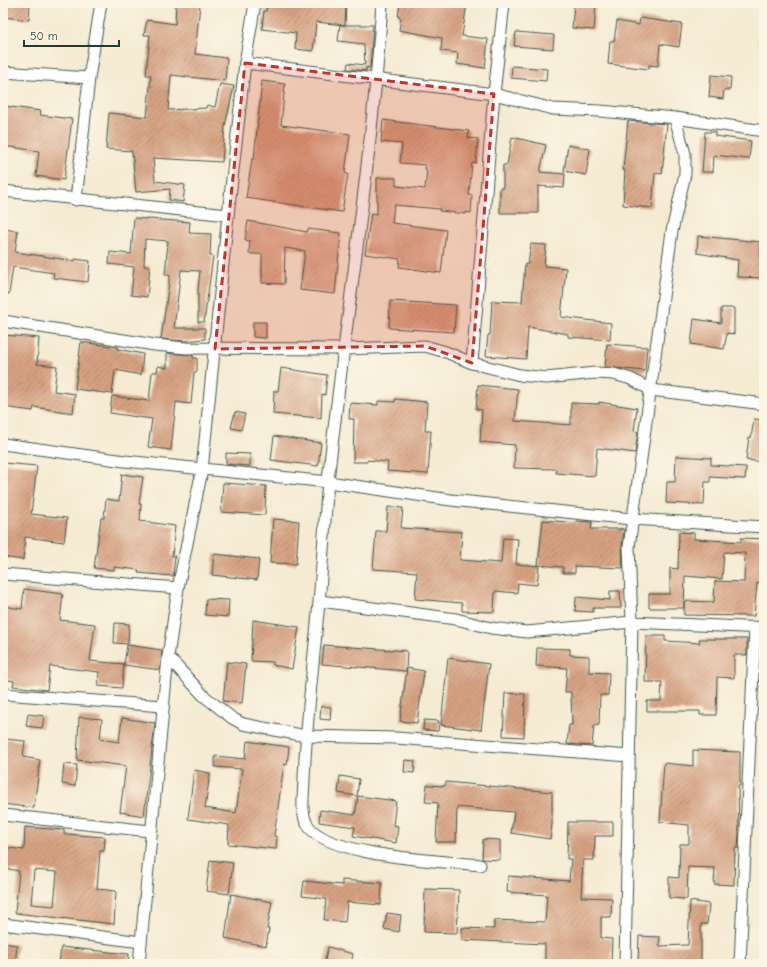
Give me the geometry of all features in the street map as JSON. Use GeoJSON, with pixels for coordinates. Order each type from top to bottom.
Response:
{"type":"FeatureCollection","features":[{"type":"Feature","properties":{"kind":"street"},"geometry":{"type":"LineString","coordinates":[[76,200],[89,78],[101,3]]}},
{"type":"Feature","properties":{"kind":"street"},"geometry":{"type":"LineString","coordinates":[[139,964],[150,831],[168,657],[178,588],[202,470],[245,63],[255,3]]}},
{"type":"Feature","properties":{"kind":"street"},"geometry":{"type":"LineString","coordinates":[[382,3],[377,80],[328,482],[320,601],[306,736],[303,815],[308,827],[319,836],[353,849],[371,854],[480,865]]}},
{"type":"Feature","properties":{"kind":"street"},"geometry":{"type":"LineString","coordinates":[[472,363],[494,94],[504,3]]}},
{"type":"Feature","properties":{"kind":"street"},"geometry":{"type":"LineString","coordinates":[[245,63],[494,94],[553,109],[600,111],[675,118],[764,132]]}},
{"type":"Feature","properties":{"kind":"street"},"geometry":{"type":"LineString","coordinates":[[3,72],[89,78]]}},
{"type":"Feature","properties":{"kind":"street"},"geometry":{"type":"LineString","coordinates":[[625,964],[632,622],[629,547],[672,231],[685,174],[685,154],[675,118]]}},
{"type":"Feature","properties":{"kind":"street"},"geometry":{"type":"LineString","coordinates":[[3,191],[76,200],[228,214]]}},
{"type":"Feature","properties":{"kind":"street"},"geometry":{"type":"LineString","coordinates":[[3,320],[156,345],[215,349],[344,349],[425,346],[446,352],[472,363],[520,375],[546,378],[595,373],[614,374],[631,378],[651,390],[764,404]]}},
{"type":"Feature","properties":{"kind":"street"},"geometry":{"type":"LineString","coordinates":[[3,444],[202,470],[328,482],[450,500],[632,519],[764,527]]}},
{"type":"Feature","properties":{"kind":"street"},"geometry":{"type":"LineString","coordinates":[[3,574],[178,588]]}},
{"type":"Feature","properties":{"kind":"street"},"geometry":{"type":"LineString","coordinates":[[320,601],[456,619],[491,628],[527,632],[632,622],[760,627],[740,964]]}},
{"type":"Feature","properties":{"kind":"street"},"geometry":{"type":"LineString","coordinates":[[168,657],[204,696],[232,718],[243,724],[306,736],[389,738],[629,756]]}},
{"type":"Feature","properties":{"kind":"street"},"geometry":{"type":"LineString","coordinates":[[3,694],[163,706]]}},
{"type":"Feature","properties":{"kind":"street"},"geometry":{"type":"LineString","coordinates":[[3,815],[150,831]]}},
{"type":"Feature","properties":{"kind":"street"},"geometry":{"type":"LineString","coordinates":[[3,924],[141,942]]}},
{"type":"Feature","properties":{"kind":"highlighted area"},"geometry":{"type":"Polygon","coordinates":[[[245,63],[494,94],[472,363],[425,346],[215,349],[245,63]]]}},
{"type":"Feature","properties":{"kind":"building"},"geometry":{"type":"Polygon","coordinates":[[[3,3],[30,3],[29,20],[3,17],[3,3]]]}},
{"type":"Feature","properties":{"kind":"building"},"geometry":{"type":"Polygon","coordinates":[[[176,3],[200,4],[195,54],[227,58],[225,81],[171,75],[168,110],[206,108],[207,105],[215,107],[220,84],[234,86],[225,126],[222,162],[153,158],[155,181],[185,185],[183,202],[169,200],[170,189],[136,192],[132,151],[106,149],[109,113],[147,117],[151,75],[146,75],[150,35],[144,35],[147,20],[175,24],[176,3]]]}},
{"type":"Feature","properties":{"kind":"building"},"geometry":{"type":"Polygon","coordinates":[[[267,3],[296,6],[296,3],[346,3],[345,25],[316,22],[313,51],[295,49],[296,33],[262,29],[264,11],[266,11],[267,3]]]}},
{"type":"Feature","properties":{"kind":"building"},"geometry":{"type":"Polygon","coordinates":[[[400,3],[467,3],[462,36],[488,39],[485,68],[457,64],[458,53],[441,51],[442,38],[399,30],[401,18],[398,17],[400,3]]]}},
{"type":"Feature","properties":{"kind":"building"},"geometry":{"type":"Polygon","coordinates":[[[574,3],[596,3],[594,30],[572,28],[574,3]]]}},
{"type":"Feature","properties":{"kind":"building"},"geometry":{"type":"Polygon","coordinates":[[[640,18],[682,24],[679,47],[660,44],[658,66],[649,65],[649,69],[608,64],[610,41],[614,41],[617,21],[639,25],[640,18]]]}},
{"type":"Feature","properties":{"kind":"building"},"geometry":{"type":"Polygon","coordinates":[[[340,25],[373,25],[370,68],[366,67],[366,71],[347,69],[348,63],[365,65],[364,44],[338,41],[340,25]]]}},
{"type":"Feature","properties":{"kind":"building"},"geometry":{"type":"Polygon","coordinates":[[[516,32],[554,35],[553,49],[514,46],[516,32]]]}},
{"type":"Feature","properties":{"kind":"building"},"geometry":{"type":"Polygon","coordinates":[[[512,66],[547,69],[546,81],[511,78],[512,66]]]}},
{"type":"Feature","properties":{"kind":"building"},"geometry":{"type":"Polygon","coordinates":[[[711,75],[731,77],[730,90],[724,90],[723,99],[709,97],[711,75]]]}},
{"type":"Feature","properties":{"kind":"building"},"geometry":{"type":"Polygon","coordinates":[[[262,81],[285,84],[281,125],[350,134],[345,173],[348,174],[342,212],[246,198],[252,159],[254,159],[262,81]]]}},
{"type":"Feature","properties":{"kind":"building"},"geometry":{"type":"Polygon","coordinates":[[[3,106],[41,111],[40,115],[72,119],[64,180],[36,176],[39,151],[3,146],[3,106]]]}},
{"type":"Feature","properties":{"kind":"building"},"geometry":{"type":"Polygon","coordinates":[[[383,120],[469,131],[468,138],[478,139],[476,163],[472,163],[469,195],[472,195],[471,213],[466,212],[466,214],[439,211],[440,209],[394,205],[392,223],[446,230],[441,273],[399,267],[400,259],[365,254],[371,213],[377,214],[377,178],[396,178],[396,186],[425,189],[427,170],[425,169],[426,165],[400,163],[402,144],[381,142],[383,120]]]}},
{"type":"Feature","properties":{"kind":"building"},"geometry":{"type":"Polygon","coordinates":[[[628,121],[667,124],[662,174],[655,173],[652,208],[623,205],[625,170],[623,170],[628,121]]]}},
{"type":"Feature","properties":{"kind":"building"},"geometry":{"type":"Polygon","coordinates":[[[705,132],[715,132],[715,136],[751,141],[749,159],[714,155],[713,172],[702,172],[705,132]]]}},
{"type":"Feature","properties":{"kind":"building"},"geometry":{"type":"Polygon","coordinates":[[[512,137],[546,145],[540,172],[565,174],[564,188],[538,186],[538,213],[500,213],[500,188],[503,188],[503,165],[507,165],[512,137]]]}},
{"type":"Feature","properties":{"kind":"building"},"geometry":{"type":"Polygon","coordinates":[[[568,145],[590,149],[586,175],[564,171],[568,145]]]}},
{"type":"Feature","properties":{"kind":"building"},"geometry":{"type":"Polygon","coordinates":[[[134,218],[190,222],[189,233],[211,234],[210,256],[213,256],[204,322],[198,322],[198,290],[200,271],[181,270],[174,328],[205,328],[205,339],[186,341],[161,339],[170,275],[165,275],[168,241],[145,239],[144,266],[150,266],[147,297],[131,295],[134,267],[109,264],[110,252],[131,254],[134,218]]]}},
{"type":"Feature","properties":{"kind":"building"},"geometry":{"type":"Polygon","coordinates":[[[248,221],[307,232],[308,229],[341,233],[335,294],[300,290],[305,251],[285,248],[284,284],[262,283],[262,254],[249,254],[250,241],[245,240],[248,221]]]}},
{"type":"Feature","properties":{"kind":"building"},"geometry":{"type":"Polygon","coordinates":[[[3,229],[18,231],[15,252],[75,261],[75,259],[90,261],[88,282],[53,278],[54,273],[13,267],[9,294],[3,293],[3,229]]]}},
{"type":"Feature","properties":{"kind":"building"},"geometry":{"type":"Polygon","coordinates":[[[698,236],[761,242],[760,260],[764,260],[764,278],[737,277],[738,260],[697,253],[698,236]]]}},
{"type":"Feature","properties":{"kind":"building"},"geometry":{"type":"Polygon","coordinates":[[[531,244],[546,245],[544,266],[566,268],[561,317],[611,323],[610,340],[568,337],[568,334],[528,327],[526,359],[486,356],[488,335],[490,335],[492,301],[522,302],[525,264],[528,264],[531,244]]]}},
{"type":"Feature","properties":{"kind":"building"},"geometry":{"type":"Polygon","coordinates":[[[390,301],[456,305],[454,332],[389,328],[390,301]]]}},
{"type":"Feature","properties":{"kind":"building"},"geometry":{"type":"Polygon","coordinates":[[[721,308],[734,308],[734,334],[727,333],[724,349],[691,344],[694,319],[721,323],[721,308]]]}},
{"type":"Feature","properties":{"kind":"building"},"geometry":{"type":"Polygon","coordinates":[[[253,322],[266,322],[266,338],[253,337],[253,322]]]}},
{"type":"Feature","properties":{"kind":"building"},"geometry":{"type":"Polygon","coordinates":[[[4,335],[39,338],[37,364],[57,366],[54,391],[75,394],[73,413],[34,407],[33,411],[3,407],[4,335]]]}},
{"type":"Feature","properties":{"kind":"building"},"geometry":{"type":"Polygon","coordinates":[[[81,342],[118,347],[117,349],[143,354],[141,375],[115,370],[112,394],[75,389],[81,342]]]}},
{"type":"Feature","properties":{"kind":"building"},"geometry":{"type":"Polygon","coordinates":[[[607,344],[647,347],[645,371],[605,367],[607,344]]]}},
{"type":"Feature","properties":{"kind":"building"},"geometry":{"type":"Polygon","coordinates":[[[167,353],[193,355],[193,358],[197,358],[197,372],[194,372],[191,404],[176,402],[171,450],[148,447],[152,419],[110,413],[112,396],[149,401],[152,372],[157,372],[158,366],[167,368],[167,353]]]}},
{"type":"Feature","properties":{"kind":"building"},"geometry":{"type":"Polygon","coordinates":[[[281,368],[327,375],[325,395],[322,394],[321,418],[273,414],[274,391],[278,391],[281,368]]]}},
{"type":"Feature","properties":{"kind":"building"},"geometry":{"type":"Polygon","coordinates":[[[478,385],[518,389],[515,421],[571,425],[571,403],[599,404],[599,402],[637,408],[634,431],[638,432],[635,453],[597,448],[595,476],[556,473],[556,469],[514,468],[515,445],[480,442],[482,410],[476,409],[478,385]]]}},
{"type":"Feature","properties":{"kind":"building"},"geometry":{"type":"Polygon","coordinates":[[[395,399],[427,402],[425,431],[431,431],[428,474],[387,471],[388,462],[367,460],[367,462],[353,462],[354,419],[349,419],[350,403],[378,405],[378,401],[395,402],[395,399]]]}},
{"type":"Feature","properties":{"kind":"building"},"geometry":{"type":"Polygon","coordinates":[[[235,412],[245,414],[241,430],[231,428],[235,412]]]}},
{"type":"Feature","properties":{"kind":"building"},"geometry":{"type":"Polygon","coordinates":[[[754,419],[764,420],[764,462],[746,460],[749,437],[751,438],[754,419]]]}},
{"type":"Feature","properties":{"kind":"building"},"geometry":{"type":"Polygon","coordinates":[[[274,436],[321,443],[318,466],[271,460],[274,436]]]}},
{"type":"Feature","properties":{"kind":"building"},"geometry":{"type":"Polygon","coordinates":[[[226,453],[250,454],[250,466],[226,464],[226,453]]]}},
{"type":"Feature","properties":{"kind":"building"},"geometry":{"type":"Polygon","coordinates":[[[676,456],[711,458],[711,465],[746,467],[745,479],[710,477],[710,482],[705,482],[704,505],[666,503],[667,482],[675,482],[676,456]]]}},
{"type":"Feature","properties":{"kind":"building"},"geometry":{"type":"Polygon","coordinates":[[[3,463],[37,466],[31,514],[67,518],[64,542],[25,537],[23,560],[3,557],[3,463]]]}},
{"type":"Feature","properties":{"kind":"building"},"geometry":{"type":"Polygon","coordinates":[[[122,474],[143,477],[139,504],[141,504],[140,521],[175,526],[172,556],[175,556],[173,576],[138,573],[139,570],[114,567],[114,570],[94,568],[101,518],[104,518],[106,499],[119,501],[122,474]]]}},
{"type":"Feature","properties":{"kind":"building"},"geometry":{"type":"Polygon","coordinates":[[[223,483],[266,486],[265,515],[221,512],[223,483]]]}},
{"type":"Feature","properties":{"kind":"building"},"geometry":{"type":"Polygon","coordinates":[[[388,507],[403,508],[401,528],[462,532],[460,560],[501,563],[503,538],[518,539],[516,564],[539,566],[537,585],[518,583],[517,593],[495,591],[494,612],[462,611],[462,603],[415,599],[417,572],[373,569],[376,531],[386,531],[388,507]]]}},
{"type":"Feature","properties":{"kind":"building"},"geometry":{"type":"Polygon","coordinates":[[[273,519],[299,521],[296,564],[270,563],[273,519]]]}},
{"type":"Feature","properties":{"kind":"building"},"geometry":{"type":"Polygon","coordinates":[[[543,520],[577,523],[577,521],[592,522],[591,529],[624,529],[622,547],[623,568],[575,566],[575,573],[563,573],[563,567],[538,565],[543,520]]]}},
{"type":"Feature","properties":{"kind":"building"},"geometry":{"type":"Polygon","coordinates":[[[679,532],[694,533],[694,539],[741,542],[741,538],[764,539],[764,583],[757,583],[754,616],[684,615],[684,608],[649,608],[649,594],[670,594],[670,568],[678,569],[679,532]],[[724,552],[722,579],[685,576],[684,601],[714,602],[715,581],[744,582],[745,553],[724,552]]]}},
{"type":"Feature","properties":{"kind":"building"},"geometry":{"type":"Polygon","coordinates":[[[214,554],[259,559],[257,580],[212,575],[214,554]]]}},
{"type":"Feature","properties":{"kind":"building"},"geometry":{"type":"Polygon","coordinates":[[[24,589],[63,594],[60,620],[95,624],[90,661],[124,664],[122,688],[98,686],[99,672],[50,666],[47,690],[13,686],[14,681],[3,679],[3,606],[22,609],[24,589]]]}},
{"type":"Feature","properties":{"kind":"building"},"geometry":{"type":"Polygon","coordinates":[[[610,591],[620,591],[621,608],[593,608],[593,612],[575,611],[576,597],[610,600],[610,591]]]}},
{"type":"Feature","properties":{"kind":"building"},"geometry":{"type":"Polygon","coordinates":[[[206,599],[229,600],[228,617],[205,615],[206,599]]]}},
{"type":"Feature","properties":{"kind":"building"},"geometry":{"type":"Polygon","coordinates":[[[253,620],[299,627],[292,669],[273,665],[273,662],[251,661],[253,620]]]}},
{"type":"Feature","properties":{"kind":"building"},"geometry":{"type":"Polygon","coordinates":[[[115,623],[129,624],[128,644],[114,643],[115,623]]]}},
{"type":"Feature","properties":{"kind":"building"},"geometry":{"type":"Polygon","coordinates":[[[646,636],[665,636],[665,641],[700,643],[699,639],[747,639],[747,655],[734,655],[734,678],[717,677],[716,715],[700,715],[700,711],[647,711],[647,701],[661,701],[662,682],[645,682],[646,636]]]}},
{"type":"Feature","properties":{"kind":"building"},"geometry":{"type":"Polygon","coordinates":[[[127,645],[162,650],[160,670],[124,665],[127,645]]]}},
{"type":"Feature","properties":{"kind":"building"},"geometry":{"type":"Polygon","coordinates":[[[324,645],[407,651],[406,671],[322,664],[324,645]]]}},
{"type":"Feature","properties":{"kind":"building"},"geometry":{"type":"Polygon","coordinates":[[[537,648],[570,649],[570,655],[589,656],[589,672],[609,673],[608,695],[600,695],[599,725],[594,725],[592,746],[567,744],[569,725],[572,725],[571,692],[565,692],[567,668],[536,666],[537,648]]]}},
{"type":"Feature","properties":{"kind":"building"},"geometry":{"type":"Polygon","coordinates":[[[448,658],[489,664],[481,730],[441,725],[448,658]]]}},
{"type":"Feature","properties":{"kind":"building"},"geometry":{"type":"Polygon","coordinates":[[[227,662],[246,664],[242,703],[223,701],[227,662]]]}},
{"type":"Feature","properties":{"kind":"building"},"geometry":{"type":"Polygon","coordinates":[[[407,668],[424,671],[417,723],[400,721],[407,668]]]}},
{"type":"Feature","properties":{"kind":"building"},"geometry":{"type":"Polygon","coordinates":[[[505,693],[525,694],[524,737],[503,736],[505,693]]]}},
{"type":"Feature","properties":{"kind":"building"},"geometry":{"type":"Polygon","coordinates":[[[321,706],[331,707],[330,720],[320,719],[321,706]]]}},
{"type":"Feature","properties":{"kind":"building"},"geometry":{"type":"Polygon","coordinates":[[[28,714],[44,716],[42,728],[26,726],[28,714]]]}},
{"type":"Feature","properties":{"kind":"building"},"geometry":{"type":"Polygon","coordinates":[[[79,717],[102,719],[100,739],[119,742],[122,718],[155,723],[144,816],[120,812],[126,766],[77,760],[79,717]]]}},
{"type":"Feature","properties":{"kind":"building"},"geometry":{"type":"Polygon","coordinates":[[[424,720],[439,721],[438,731],[423,730],[424,720]]]}},
{"type":"Feature","properties":{"kind":"building"},"geometry":{"type":"Polygon","coordinates":[[[5,739],[25,741],[23,757],[40,760],[34,808],[3,804],[5,739]]]}},
{"type":"Feature","properties":{"kind":"building"},"geometry":{"type":"Polygon","coordinates":[[[247,741],[289,747],[287,765],[284,764],[274,836],[277,837],[276,849],[228,844],[229,825],[188,819],[194,770],[210,773],[205,808],[236,813],[242,769],[215,767],[215,756],[245,759],[247,741]]]}},
{"type":"Feature","properties":{"kind":"building"},"geometry":{"type":"Polygon","coordinates":[[[693,750],[740,752],[740,786],[738,786],[739,834],[738,848],[735,848],[734,885],[714,884],[715,868],[688,867],[687,899],[669,898],[669,877],[679,878],[680,844],[689,844],[689,825],[660,822],[664,763],[693,766],[693,750]]]}},
{"type":"Feature","properties":{"kind":"building"},"geometry":{"type":"Polygon","coordinates":[[[405,760],[415,761],[414,773],[404,772],[405,760]]]}},
{"type":"Feature","properties":{"kind":"building"},"geometry":{"type":"Polygon","coordinates":[[[64,764],[77,765],[75,786],[62,784],[64,764]]]}},
{"type":"Feature","properties":{"kind":"building"},"geometry":{"type":"Polygon","coordinates":[[[340,776],[359,779],[357,796],[338,793],[340,776]]]}},
{"type":"Feature","properties":{"kind":"building"},"geometry":{"type":"Polygon","coordinates":[[[446,782],[552,792],[552,825],[550,839],[511,833],[514,812],[457,807],[456,842],[436,842],[438,803],[425,802],[427,785],[445,786],[446,782]]]}},
{"type":"Feature","properties":{"kind":"building"},"geometry":{"type":"Polygon","coordinates":[[[358,796],[396,801],[393,825],[398,826],[396,843],[353,836],[355,827],[319,822],[320,810],[355,815],[358,796]]]}},
{"type":"Feature","properties":{"kind":"building"},"geometry":{"type":"Polygon","coordinates":[[[568,822],[613,822],[613,836],[595,836],[594,860],[583,860],[581,897],[612,898],[611,917],[601,917],[601,938],[612,939],[611,964],[545,964],[545,944],[462,940],[462,928],[494,929],[494,920],[545,922],[547,895],[507,892],[508,876],[569,881],[571,859],[567,859],[568,822]]]}},
{"type":"Feature","properties":{"kind":"building"},"geometry":{"type":"Polygon","coordinates":[[[25,827],[64,830],[64,834],[105,837],[104,851],[100,851],[97,889],[116,891],[114,924],[15,913],[19,871],[3,868],[3,847],[24,850],[25,827]],[[34,870],[31,904],[54,906],[57,872],[34,870]]]}},
{"type":"Feature","properties":{"kind":"building"},"geometry":{"type":"Polygon","coordinates":[[[483,839],[500,840],[500,860],[482,859],[483,839]]]}},
{"type":"Feature","properties":{"kind":"building"},"geometry":{"type":"Polygon","coordinates":[[[210,860],[233,863],[229,894],[206,891],[210,860]]]}},
{"type":"Feature","properties":{"kind":"building"},"geometry":{"type":"Polygon","coordinates":[[[342,880],[382,883],[381,905],[347,902],[345,922],[324,920],[326,899],[302,896],[304,881],[342,885],[342,880]]]}},
{"type":"Feature","properties":{"kind":"building"},"geometry":{"type":"Polygon","coordinates":[[[425,889],[459,890],[457,933],[424,932],[425,889]]]}},
{"type":"Feature","properties":{"kind":"building"},"geometry":{"type":"Polygon","coordinates":[[[231,894],[272,902],[267,929],[269,929],[266,946],[225,938],[231,894]]]}},
{"type":"Feature","properties":{"kind":"building"},"geometry":{"type":"Polygon","coordinates":[[[690,901],[709,904],[707,924],[701,924],[701,964],[638,964],[639,936],[660,937],[659,946],[688,945],[690,901]]]}},
{"type":"Feature","properties":{"kind":"building"},"geometry":{"type":"Polygon","coordinates":[[[387,913],[401,915],[399,932],[384,929],[387,913]]]}},
{"type":"Feature","properties":{"kind":"building"},"geometry":{"type":"Polygon","coordinates":[[[3,943],[17,945],[15,964],[3,964],[3,943]]]}},
{"type":"Feature","properties":{"kind":"building"},"geometry":{"type":"Polygon","coordinates":[[[61,947],[129,954],[128,964],[59,964],[61,947]]]}},
{"type":"Feature","properties":{"kind":"building"},"geometry":{"type":"Polygon","coordinates":[[[328,947],[353,954],[351,964],[324,964],[328,947]]]}}]}
